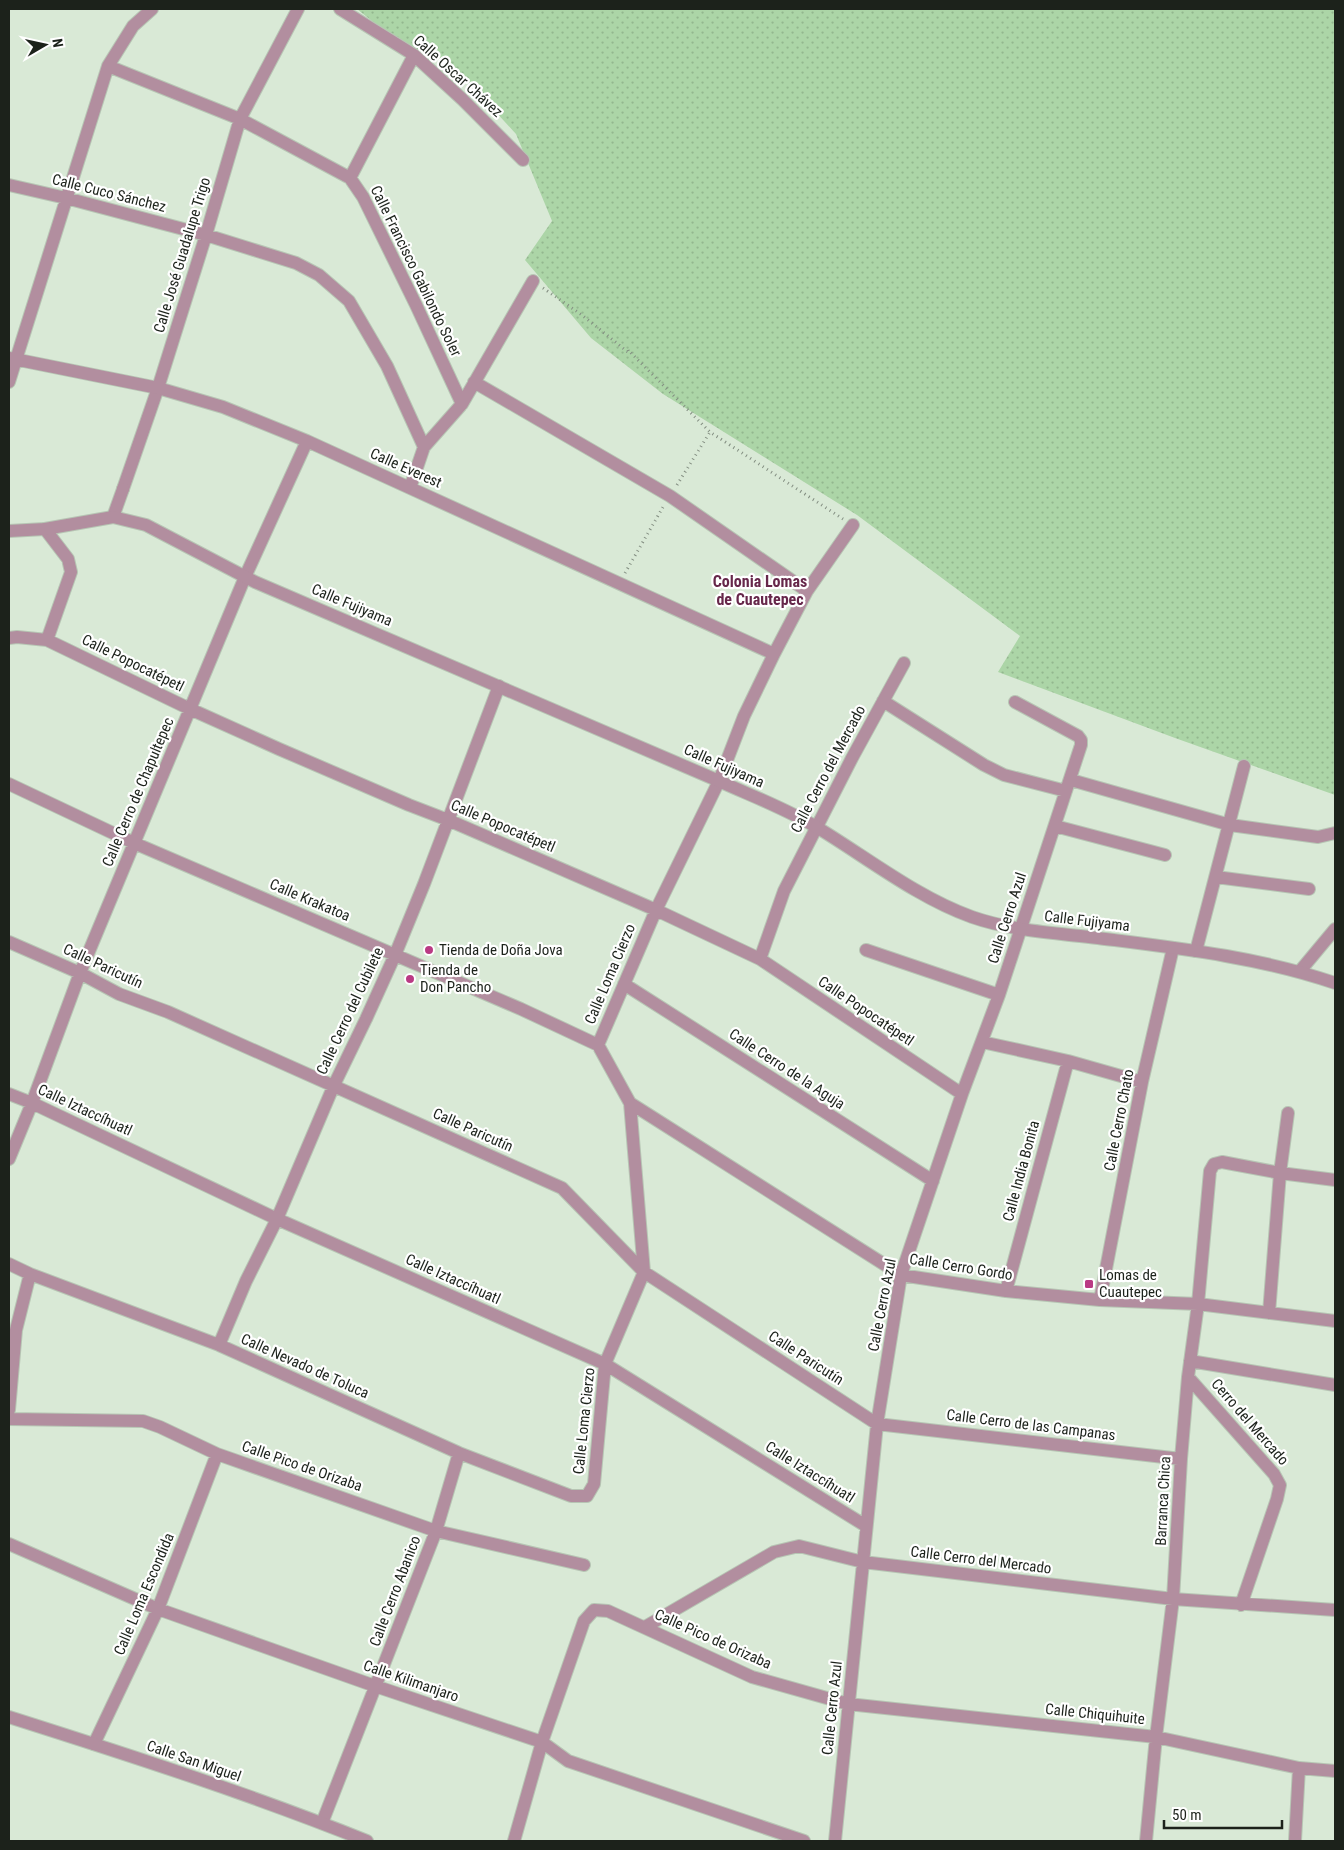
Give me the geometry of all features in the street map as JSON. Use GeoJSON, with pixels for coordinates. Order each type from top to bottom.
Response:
{"type":"FeatureCollection","features":[{"type":"Feature","properties":{"kind":"street"},"geometry":{"type":"LineString","coordinates":[[9,382],[12,360],[108,66],[133,26],[152,9]]}},
{"type":"Feature","properties":{"kind":"street","name":"Calle José Guadalupe Trigo"},"geometry":{"type":"LineString","coordinates":[[113,517],[158,388],[240,119],[298,9]]}},
{"type":"Feature","properties":{"kind":"street","name":"Calle Oscar Chávez"},"geometry":{"type":"LineString","coordinates":[[340,9],[414,55],[462,99],[523,160]]}},
{"type":"Feature","properties":{"kind":"street"},"geometry":{"type":"LineString","coordinates":[[350,178],[414,55]]}},
{"type":"Feature","properties":{"kind":"street","name":"Calle Francisco Gabilondo Soler"},"geometry":{"type":"LineString","coordinates":[[108,66],[240,119],[350,178],[368,206],[462,404]]}},
{"type":"Feature","properties":{"kind":"street","name":"Calle Cuco Sánchez"},"geometry":{"type":"LineString","coordinates":[[9,185],[206,235],[296,263],[319,275],[349,301],[386,366],[424,447]]}},
{"type":"Feature","properties":{"kind":"street"},"geometry":{"type":"LineString","coordinates":[[410,488],[424,447],[462,404],[532,280]]}},
{"type":"Feature","properties":{"kind":"street","name":"Calle Everest"},"geometry":{"type":"LineString","coordinates":[[12,360],[158,388],[223,407],[307,441],[774,654]]}},
{"type":"Feature","properties":{"kind":"street"},"geometry":{"type":"LineString","coordinates":[[474,382],[670,496],[808,591]]}},
{"type":"Feature","properties":{"kind":"street","name":"Calle Cerro de Chapultepec"},"geometry":{"type":"LineString","coordinates":[[9,1159],[32,1103],[80,973],[245,577],[307,441]]}},
{"type":"Feature","properties":{"kind":"street"},"geometry":{"type":"LineString","coordinates":[[9,531],[45,529],[113,517]]}},
{"type":"Feature","properties":{"kind":"street","name":"Calle Fujiyama"},"geometry":{"type":"LineString","coordinates":[[113,517],[146,525],[245,577],[719,781],[816,826],[926,895],[971,917],[1019,929],[1196,951],[1300,971],[1335,983]]}},
{"type":"Feature","properties":{"kind":"street","name":"Calle Loma Cierzo"},"geometry":{"type":"LineString","coordinates":[[587,1496],[594,1484],[605,1364],[644,1272],[630,1103],[598,1045],[656,910],[719,781],[744,716],[774,654],[808,591],[853,525]]}},
{"type":"Feature","properties":{"kind":"street"},"geometry":{"type":"LineString","coordinates":[[45,529],[68,559],[71,572],[47,640]]}},
{"type":"Feature","properties":{"kind":"street","name":"Calle Popocatépetl"},"geometry":{"type":"LineString","coordinates":[[9,638],[17,636],[47,640],[190,709],[656,910],[760,959],[962,1094]]}},
{"type":"Feature","properties":{"kind":"street","name":"Calle Cerro del Mercado"},"geometry":{"type":"LineString","coordinates":[[760,959],[784,891],[816,826],[904,663]]}},
{"type":"Feature","properties":{"kind":"street","name":"Calle Cerro del Cubilete"},"geometry":{"type":"LineString","coordinates":[[219,1345],[246,1281],[277,1219],[334,1085],[363,1027],[395,955],[499,686]]}},
{"type":"Feature","properties":{"kind":"street"},"geometry":{"type":"LineString","coordinates":[[883,701],[984,765],[1004,774],[1068,785],[1230,825],[1318,836],[1335,834]]}},
{"type":"Feature","properties":{"kind":"street","name":"Calle Cerro Azul"},"geometry":{"type":"LineString","coordinates":[[835,1841],[877,1424],[901,1275],[1055,826],[1081,740],[1078,736],[1014,702]]}},
{"type":"Feature","properties":{"kind":"street"},"geometry":{"type":"LineString","coordinates":[[1196,951],[1244,766]]}},
{"type":"Feature","properties":{"kind":"street","name":"Calle Krakatoa"},"geometry":{"type":"LineString","coordinates":[[9,784],[134,843],[521,1009],[598,1045]]}},
{"type":"Feature","properties":{"kind":"street"},"geometry":{"type":"LineString","coordinates":[[1055,826],[1165,855]]}},
{"type":"Feature","properties":{"kind":"street"},"geometry":{"type":"LineString","coordinates":[[1216,877],[1308,889]]}},
{"type":"Feature","properties":{"kind":"street"},"geometry":{"type":"LineString","coordinates":[[1300,971],[1335,929]]}},
{"type":"Feature","properties":{"kind":"street","name":"Calle Paricutín"},"geometry":{"type":"LineString","coordinates":[[9,942],[80,973],[119,994],[168,1012],[562,1188],[644,1272],[877,1424]]}},
{"type":"Feature","properties":{"kind":"street","name":"Calle Cerro Chato"},"geometry":{"type":"LineString","coordinates":[[1100,1300],[1142,1082],[1173,948]]}},
{"type":"Feature","properties":{"kind":"street"},"geometry":{"type":"LineString","coordinates":[[866,950],[998,995]]}},
{"type":"Feature","properties":{"kind":"street","name":"Calle Cerro de la Aguja"},"geometry":{"type":"LineString","coordinates":[[624,984],[933,1181]]}},
{"type":"Feature","properties":{"kind":"street"},"geometry":{"type":"LineString","coordinates":[[982,1042],[1068,1060],[1142,1082]]}},
{"type":"Feature","properties":{"kind":"street","name":"Calle India Bonita"},"geometry":{"type":"LineString","coordinates":[[1006,1291],[1068,1060]]}},
{"type":"Feature","properties":{"kind":"street","name":"Calle Iztaccíhuatl"},"geometry":{"type":"LineString","coordinates":[[9,1094],[32,1103],[277,1219],[605,1364],[866,1526]]}},
{"type":"Feature","properties":{"kind":"street","name":"Calle Cerro Gordo"},"geometry":{"type":"LineString","coordinates":[[630,1103],[901,1275],[1006,1291],[1100,1300],[1198,1304],[1335,1321]]}},
{"type":"Feature","properties":{"kind":"street"},"geometry":{"type":"LineString","coordinates":[[1269,1313],[1280,1173],[1288,1113]]}},
{"type":"Feature","properties":{"kind":"street","name":"Barranca Chica"},"geometry":{"type":"LineString","coordinates":[[1146,1841],[1156,1737],[1173,1599],[1188,1377],[1198,1304],[1210,1171],[1214,1164],[1222,1162],[1280,1173]]}},
{"type":"Feature","properties":{"kind":"street"},"geometry":{"type":"LineString","coordinates":[[1280,1173],[1335,1180]]}},
{"type":"Feature","properties":{"kind":"street","name":"Calle Nevado de Toluca"},"geometry":{"type":"LineString","coordinates":[[9,1264],[30,1274],[219,1345],[459,1453],[571,1496],[587,1496]]}},
{"type":"Feature","properties":{"kind":"street"},"geometry":{"type":"LineString","coordinates":[[9,1410],[13,1330],[30,1274]]}},
{"type":"Feature","properties":{"kind":"street"},"geometry":{"type":"LineString","coordinates":[[1190,1361],[1335,1384]]}},
{"type":"Feature","properties":{"kind":"street","name":"Cerro del Mercado"},"geometry":{"type":"LineString","coordinates":[[1188,1377],[1274,1474],[1280,1485],[1241,1605]]}},
{"type":"Feature","properties":{"kind":"street","name":"Calle Pico de Orizaba"},"geometry":{"type":"LineString","coordinates":[[9,1419],[143,1421],[217,1454],[436,1531],[584,1565]]}},
{"type":"Feature","properties":{"kind":"street","name":"Calle Cerro de las Campanas"},"geometry":{"type":"LineString","coordinates":[[877,1424],[1181,1459]]}},
{"type":"Feature","properties":{"kind":"street","name":"Calle Cerro Abanico"},"geometry":{"type":"LineString","coordinates":[[322,1823],[436,1531],[459,1453]]}},
{"type":"Feature","properties":{"kind":"street","name":"Calle Loma Escondida"},"geometry":{"type":"LineString","coordinates":[[94,1744],[158,1609],[217,1454]]}},
{"type":"Feature","properties":{"kind":"street","name":"Calle Kilimanjaro"},"geometry":{"type":"LineString","coordinates":[[9,1544],[158,1609],[542,1742],[568,1761],[804,1841]]}},
{"type":"Feature","properties":{"kind":"street","name":"Calle Cerro del Mercado"},"geometry":{"type":"LineString","coordinates":[[645,1627],[774,1552],[799,1546],[863,1562],[1173,1599],[1335,1610]]}},
{"type":"Feature","properties":{"kind":"street","name":"Calle Pico de Orizaba"},"geometry":{"type":"LineString","coordinates":[[542,1742],[584,1622],[594,1610],[608,1611],[752,1677],[848,1704]]}},
{"type":"Feature","properties":{"kind":"street","name":"Calle Chiquihuite"},"geometry":{"type":"LineString","coordinates":[[848,1704],[1156,1737],[1299,1768],[1335,1771]]}},
{"type":"Feature","properties":{"kind":"street","name":"Calle San Miguel"},"geometry":{"type":"LineString","coordinates":[[9,1717],[94,1744],[322,1823],[367,1841]]}},
{"type":"Feature","properties":{"kind":"street"},"geometry":{"type":"LineString","coordinates":[[514,1841],[542,1742]]}},
{"type":"Feature","properties":{"kind":"street"},"geometry":{"type":"LineString","coordinates":[[1295,1841],[1299,1768]]}},
{"type":"Feature","properties":{"kind":"path"},"geometry":{"type":"LineString","coordinates":[[532,280],[582,315],[629,353],[628,350],[710,432],[853,525]]}},
{"type":"Feature","properties":{"kind":"path"},"geometry":{"type":"LineString","coordinates":[[619,583],[710,432]]}},
{"type":"Feature","properties":{"kind":"green space"},"geometry":{"type":"Polygon","coordinates":[[[357,9],[1335,9],[1335,795],[998,672],[1020,636],[857,515],[663,394],[591,338],[525,260],[552,221],[516,134],[448,60],[408,50],[357,9]]]}},
{"type":"Feature","properties":{"kind":"place","name":"Tienda de Doña Jova"},"geometry":{"type":"Point","coordinates":[429,950]}},
{"type":"Feature","properties":{"kind":"place","name":"Tienda de Don Pancho"},"geometry":{"type":"Point","coordinates":[410,979]}},
{"type":"Feature","properties":{"kind":"place","name":"Lomas de Cuautepec"},"geometry":{"type":"Point","coordinates":[1089,1284]}},
{"type":"Feature","properties":{"kind":"district","name":"Colonia Lomas de Cuautepec"},"geometry":{"type":"Point","coordinates":[760,590]}}]}
